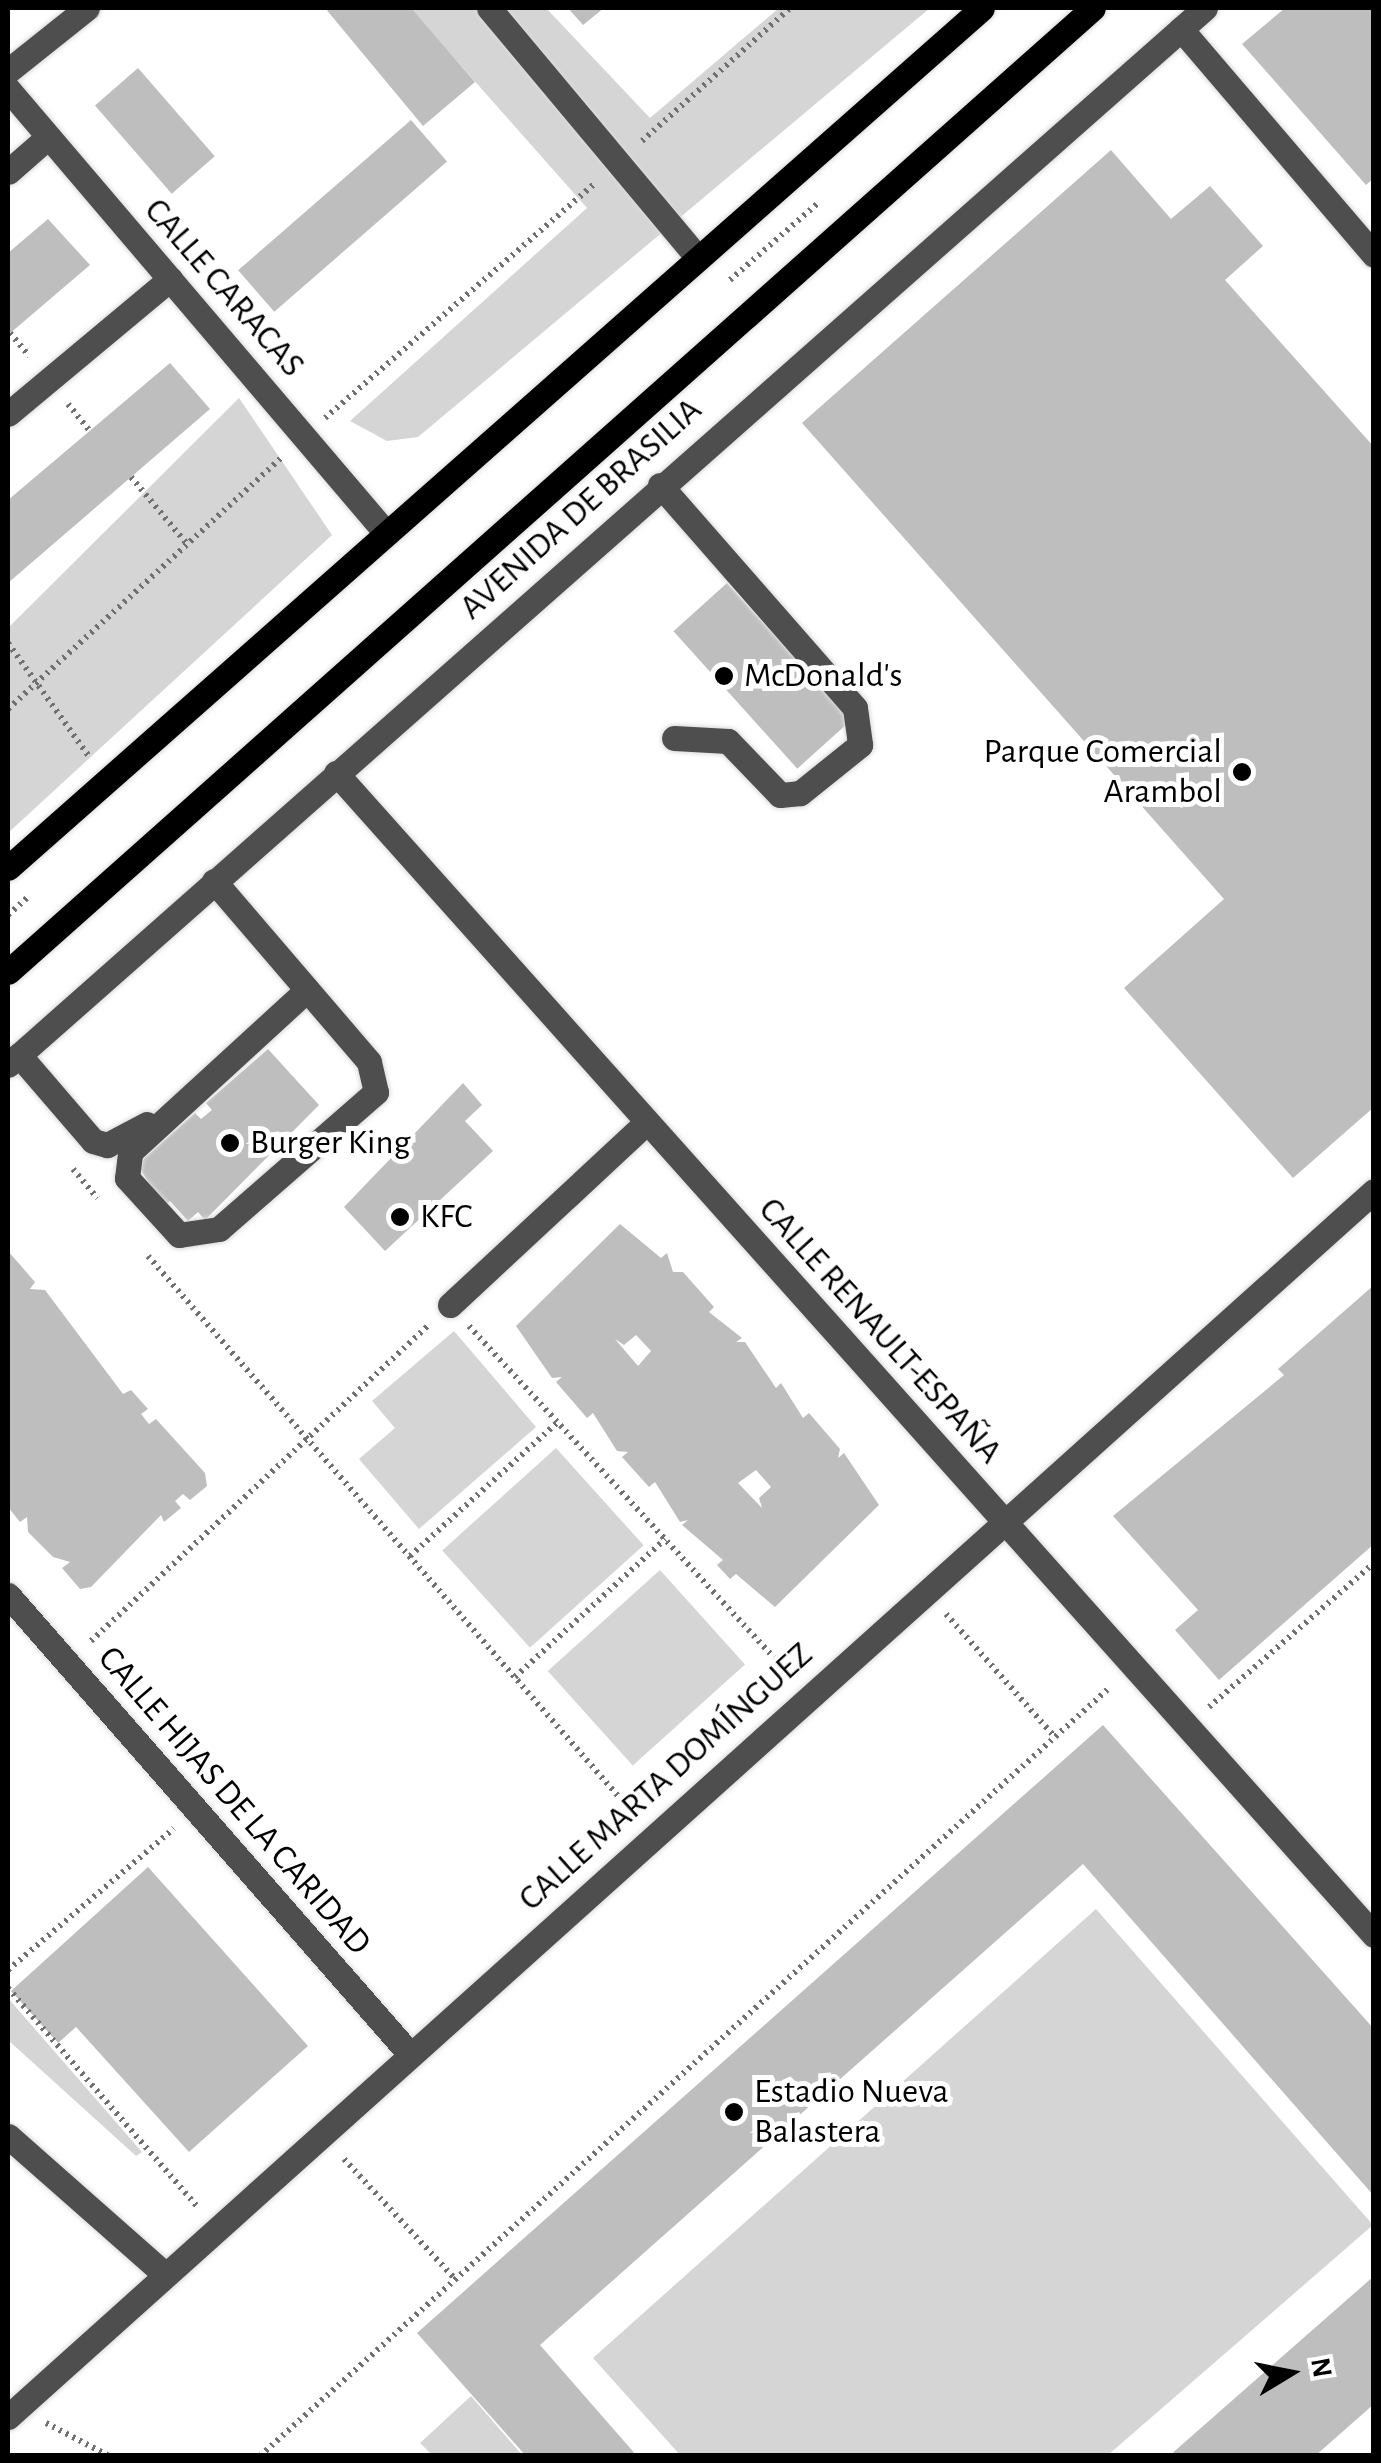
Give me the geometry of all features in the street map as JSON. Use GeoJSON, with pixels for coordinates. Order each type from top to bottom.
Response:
{"type":"FeatureCollection","features":[{"type":"Feature","properties":{"kind":"main road"},"geometry":{"type":"LineString","coordinates":[[8,868],[982,8]]}},
{"type":"Feature","properties":{"kind":"main road","name":"AVENIDA DE BRASILIA"},"geometry":{"type":"LineString","coordinates":[[8,972],[1093,8]]}},
{"type":"Feature","properties":{"kind":"street"},"geometry":{"type":"LineString","coordinates":[[8,71],[87,8]]}},
{"type":"Feature","properties":{"kind":"street"},"geometry":{"type":"LineString","coordinates":[[488,8],[698,258]]}},
{"type":"Feature","properties":{"kind":"street","name":"AVENIDA DE BRASILIA"},"geometry":{"type":"LineString","coordinates":[[13,1060],[1204,8]]}},
{"type":"Feature","properties":{"kind":"street"},"geometry":{"type":"LineString","coordinates":[[1182,29],[1374,255]]}},
{"type":"Feature","properties":{"kind":"street","name":"CALLE CARACAS"},"geometry":{"type":"LineString","coordinates":[[8,89],[386,533]]}},
{"type":"Feature","properties":{"kind":"street"},"geometry":{"type":"LineString","coordinates":[[8,172],[48,137]]}},
{"type":"Feature","properties":{"kind":"street"},"geometry":{"type":"LineString","coordinates":[[8,414],[170,279]]}},
{"type":"Feature","properties":{"kind":"street"},"geometry":{"type":"LineString","coordinates":[[660,485],[855,708],[860,744],[800,793],[780,795],[728,741],[674,738]]}},
{"type":"Feature","properties":{"kind":"street","name":"CALLE RENAULT-ESPAÑA"},"geometry":{"type":"LineString","coordinates":[[336,774],[1374,1935]]}},
{"type":"Feature","properties":{"kind":"street"},"geometry":{"type":"LineString","coordinates":[[214,881],[369,1062],[376,1092],[219,1229],[179,1235],[127,1178],[130,1152],[307,990]]}},
{"type":"Feature","properties":{"kind":"street"},"geometry":{"type":"LineString","coordinates":[[13,1060],[93,1142],[108,1144],[178,1108]]}},
{"type":"Feature","properties":{"kind":"street"},"geometry":{"type":"LineString","coordinates":[[450,1305],[645,1124]]}},
{"type":"Feature","properties":{"kind":"street","name":"CALLE MARTA DOMÍNGUEZ"},"geometry":{"type":"LineString","coordinates":[[12,2412],[162,2272],[1374,1191]]}},
{"type":"Feature","properties":{"kind":"street","name":"CALLE HIJAS DE LA CARIDAD"},"geometry":{"type":"LineString","coordinates":[[8,1595],[409,2052]]}},
{"type":"Feature","properties":{"kind":"street"},"geometry":{"type":"LineString","coordinates":[[8,2136],[162,2272]]}},
{"type":"Feature","properties":{"kind":"path"},"geometry":{"type":"LineString","coordinates":[[8,709],[305,436],[790,8]]}},
{"type":"Feature","properties":{"kind":"path"},"geometry":{"type":"LineString","coordinates":[[131,477],[187,544]]}},
{"type":"Feature","properties":{"kind":"path"},"geometry":{"type":"LineString","coordinates":[[8,643],[34,686],[108,780]]}},
{"type":"Feature","properties":{"kind":"path"},"geometry":{"type":"LineString","coordinates":[[60,1154],[112,1214]]}},
{"type":"Feature","properties":{"kind":"path"},"geometry":{"type":"LineString","coordinates":[[138,1244],[653,1836]]}},
{"type":"Feature","properties":{"kind":"path"},"geometry":{"type":"LineString","coordinates":[[68,1663],[450,1305],[810,1696]]}},
{"type":"Feature","properties":{"kind":"path"},"geometry":{"type":"LineString","coordinates":[[410,1556],[558,1422]]}},
{"type":"Feature","properties":{"kind":"path"},"geometry":{"type":"LineString","coordinates":[[515,1677],[665,1539]]}},
{"type":"Feature","properties":{"kind":"path"},"geometry":{"type":"LineString","coordinates":[[1186,1727],[1374,1563]]}},
{"type":"Feature","properties":{"kind":"path"},"geometry":{"type":"LineString","coordinates":[[927,1592],[1055,1737]]}},
{"type":"Feature","properties":{"kind":"path"},"geometry":{"type":"LineString","coordinates":[[260,2456],[1132,1667]]}},
{"type":"Feature","properties":{"kind":"path"},"geometry":{"type":"LineString","coordinates":[[8,1970],[196,1810]]}},
{"type":"Feature","properties":{"kind":"path"},"geometry":{"type":"LineString","coordinates":[[8,1988],[214,2226]]}},
{"type":"Feature","properties":{"kind":"path"},"geometry":{"type":"LineString","coordinates":[[319,2132],[455,2279]]}},
{"type":"Feature","properties":{"kind":"path"},"geometry":{"type":"LineString","coordinates":[[12,2412],[109,2456]]}},
{"type":"Feature","properties":{"kind":"shaded area"},"geometry":{"type":"Polygon","coordinates":[[[410,8],[546,8],[650,118],[779,8],[930,8],[418,437],[387,441],[350,421],[587,208],[410,8]]]}},
{"type":"Feature","properties":{"kind":"shaded area"},"geometry":{"type":"Polygon","coordinates":[[[239,398],[332,535],[8,833],[8,628],[239,398]]]}},
{"type":"Feature","properties":{"kind":"shaded area"},"geometry":{"type":"Polygon","coordinates":[[[454,1331],[536,1427],[419,1529],[359,1459],[395,1428],[372,1401],[454,1331]]]}},
{"type":"Feature","properties":{"kind":"shaded area"},"geometry":{"type":"Polygon","coordinates":[[[556,1448],[644,1545],[530,1648],[442,1550],[556,1448]]]}},
{"type":"Feature","properties":{"kind":"shaded area"},"geometry":{"type":"Polygon","coordinates":[[[660,1570],[745,1664],[633,1765],[548,1671],[660,1570]]]}},
{"type":"Feature","properties":{"kind":"shaded area","name":"Estadio Nueva Balastera"},"geometry":{"type":"Polygon","coordinates":[[[1096,1909],[1373,2225],[1108,2455],[680,2455],[593,2358],[1096,1909]]]}},
{"type":"Feature","properties":{"kind":"shaded area"},"geometry":{"type":"Polygon","coordinates":[[[8,1998],[142,2152],[136,2156],[8,2040],[8,1998]]]}},
{"type":"Feature","properties":{"kind":"shaded area"},"geometry":{"type":"Polygon","coordinates":[[[471,2396],[522,2455],[432,2455],[420,2443],[471,2396]]]}},
{"type":"Feature","properties":{"kind":"building"},"geometry":{"type":"Polygon","coordinates":[[[325,8],[411,8],[475,82],[423,126],[325,8]]]}},
{"type":"Feature","properties":{"kind":"building"},"geometry":{"type":"Polygon","coordinates":[[[568,8],[604,8],[583,25],[568,8]]]}},
{"type":"Feature","properties":{"kind":"building"},"geometry":{"type":"Polygon","coordinates":[[[1285,8],[1374,8],[1374,178],[1366,185],[1242,44],[1285,8]]]}},
{"type":"Feature","properties":{"kind":"building"},"geometry":{"type":"Polygon","coordinates":[[[138,68],[215,156],[172,194],[95,105],[138,68]]]}},
{"type":"Feature","properties":{"kind":"building"},"geometry":{"type":"Polygon","coordinates":[[[411,120],[447,162],[274,312],[238,270],[411,120]]]}},
{"type":"Feature","properties":{"kind":"building","name":"Parque Comercial Arambol"},"geometry":{"type":"Polygon","coordinates":[[[1111,150],[1171,219],[1210,186],[1263,246],[1225,280],[1374,447],[1374,1107],[1293,1178],[1124,988],[1224,899],[802,423],[1111,150]]]}},
{"type":"Feature","properties":{"kind":"building"},"geometry":{"type":"Polygon","coordinates":[[[48,219],[90,265],[8,335],[8,253],[48,219]]]}},
{"type":"Feature","properties":{"kind":"building"},"geometry":{"type":"Polygon","coordinates":[[[170,363],[210,409],[8,583],[8,500],[170,363]]]}},
{"type":"Feature","properties":{"kind":"building"},"geometry":{"type":"Polygon","coordinates":[[[727,583],[851,720],[797,769],[673,631],[727,583]]]}},
{"type":"Feature","properties":{"kind":"building"},"geometry":{"type":"Polygon","coordinates":[[[268,1049],[319,1105],[205,1220],[198,1212],[188,1221],[170,1201],[162,1208],[138,1164],[195,1113],[201,1119],[212,1110],[206,1103],[268,1049]]]}},
{"type":"Feature","properties":{"kind":"building"},"geometry":{"type":"Polygon","coordinates":[[[463,1083],[482,1105],[465,1121],[493,1151],[385,1251],[344,1207],[463,1083]]]}},
{"type":"Feature","properties":{"kind":"building"},"geometry":{"type":"Polygon","coordinates":[[[620,1224],[661,1258],[667,1253],[673,1272],[683,1272],[714,1307],[709,1312],[742,1338],[736,1342],[745,1342],[776,1388],[781,1383],[803,1418],[809,1413],[840,1449],[838,1458],[844,1453],[879,1505],[775,1607],[736,1574],[730,1579],[717,1565],[723,1560],[682,1525],[688,1520],[680,1522],[655,1482],[649,1487],[622,1457],[628,1452],[617,1451],[593,1413],[587,1418],[556,1382],[562,1377],[552,1378],[516,1326],[620,1224]],[[636,1335],[624,1345],[615,1339],[638,1366],[651,1351],[636,1335]],[[756,1470],[738,1483],[762,1508],[759,1498],[771,1487],[756,1470]]]}},
{"type":"Feature","properties":{"kind":"building"},"geometry":{"type":"Polygon","coordinates":[[[8,1251],[35,1282],[30,1289],[45,1290],[123,1394],[131,1390],[148,1409],[141,1414],[149,1424],[156,1419],[205,1473],[207,1486],[190,1500],[183,1494],[175,1501],[181,1508],[164,1522],[161,1515],[91,1587],[80,1589],[62,1568],[70,1562],[53,1557],[28,1532],[27,1517],[20,1522],[8,1507],[8,1251]]]}},
{"type":"Feature","properties":{"kind":"building"},"geometry":{"type":"Polygon","coordinates":[[[1374,1285],[1374,1544],[1219,1680],[1175,1630],[1198,1610],[1113,1516],[1284,1375],[1278,1369],[1374,1285]]]}},
{"type":"Feature","properties":{"kind":"building","name":"Estadio Nueva Balastera"},"geometry":{"type":"Polygon","coordinates":[[[1103,1725],[1374,2029],[1374,2196],[1083,1864],[540,2345],[637,2456],[526,2456],[417,2333],[1103,1725]]]}},
{"type":"Feature","properties":{"kind":"building"},"geometry":{"type":"Polygon","coordinates":[[[148,1867],[308,2046],[189,2152],[76,2027],[58,2043],[11,1991],[148,1867]]]}},
{"type":"Feature","properties":{"kind":"building"},"geometry":{"type":"Polygon","coordinates":[[[1374,2276],[1374,2404],[1315,2456],[1169,2456],[1374,2276]]]}},
{"type":"Feature","properties":{"kind":"place","name":"McDonald's"},"geometry":{"type":"Point","coordinates":[724,676]}},
{"type":"Feature","properties":{"kind":"place","name":"Parque Comercial Arambol"},"geometry":{"type":"Point","coordinates":[1242,772]}},
{"type":"Feature","properties":{"kind":"place","name":"Burger King"},"geometry":{"type":"Point","coordinates":[230,1143]}},
{"type":"Feature","properties":{"kind":"place","name":"KFC"},"geometry":{"type":"Point","coordinates":[400,1217]}},
{"type":"Feature","properties":{"kind":"place","name":"Estadio Nueva Balastera"},"geometry":{"type":"Point","coordinates":[734,2112]}}]}
